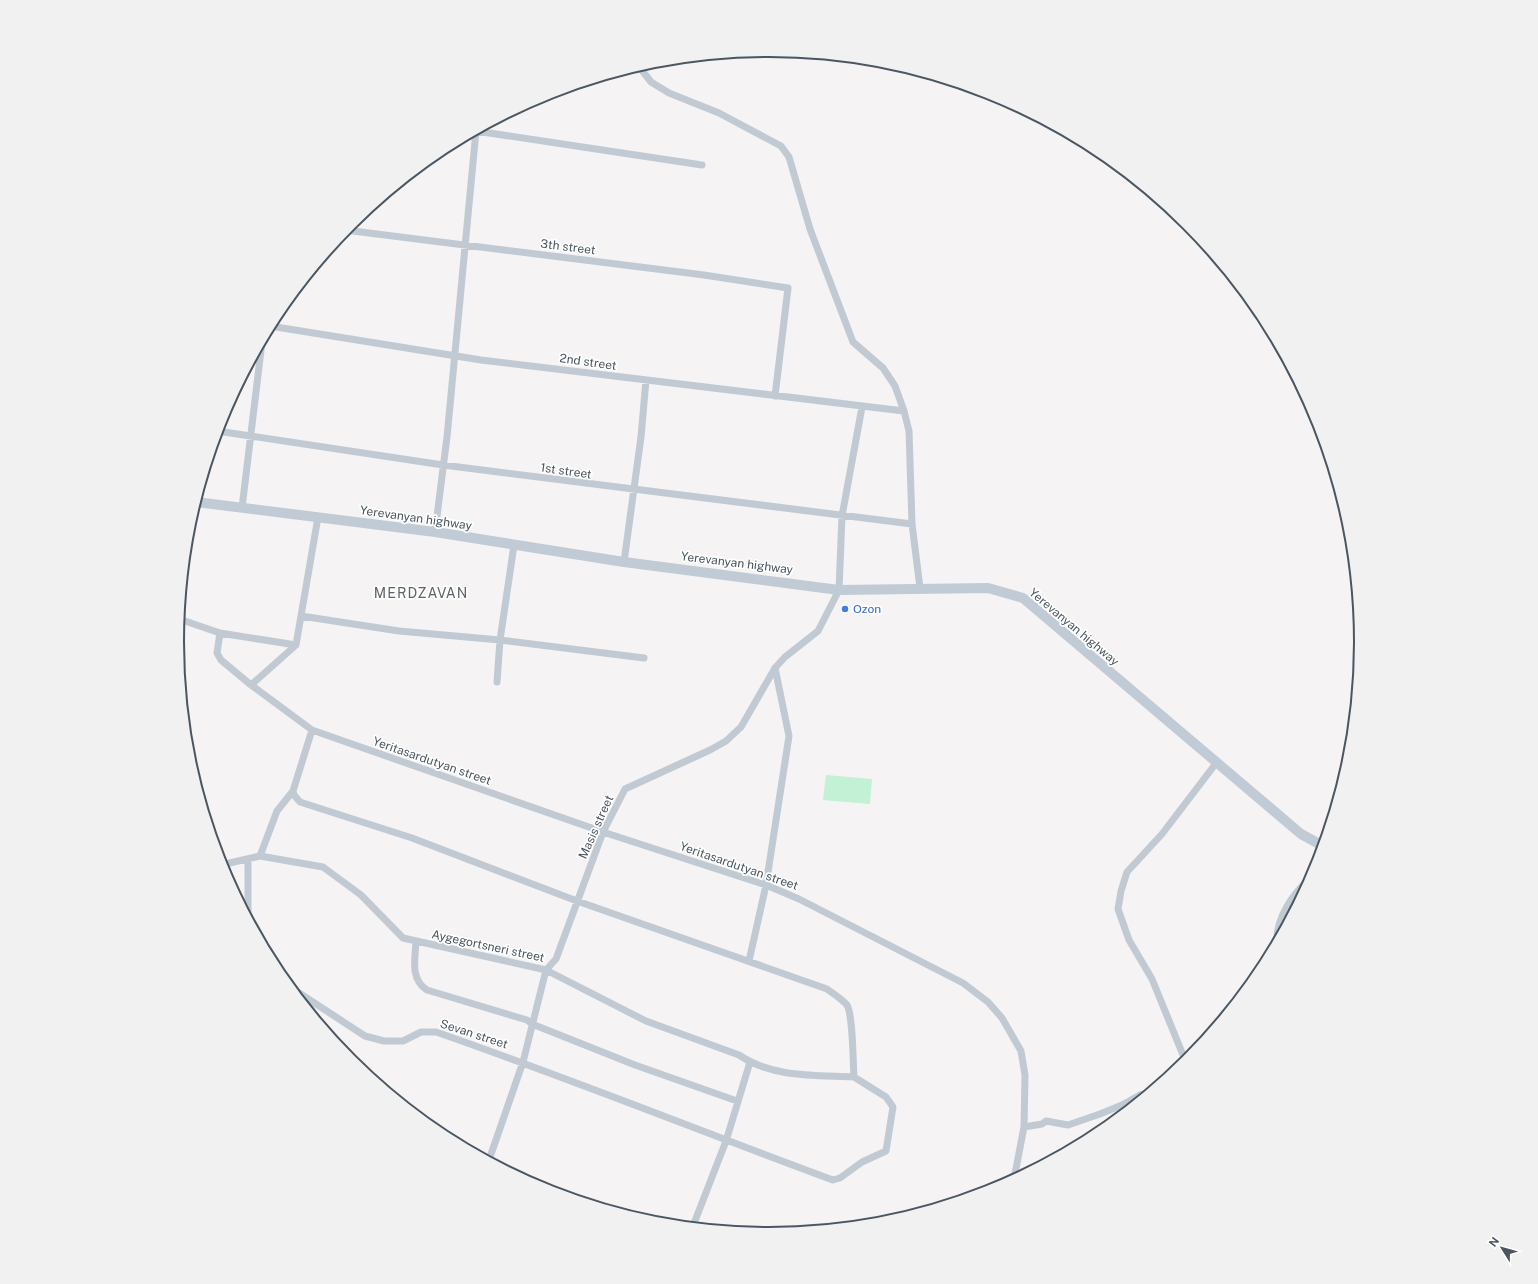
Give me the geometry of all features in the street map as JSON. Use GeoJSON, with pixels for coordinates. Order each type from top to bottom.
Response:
{"type":"FeatureCollection","features":[{"type":"Feature","properties":{"kind":"main road","name":"Yerevanyan highway"},"geometry":{"type":"LineString","coordinates":[[201,503],[435,532],[624,562],[839,590],[988,588],[1023,598],[1301,834],[1318,843]]}},
{"type":"Feature","properties":{"kind":"street"},"geometry":{"type":"LineString","coordinates":[[642,71],[651,82],[669,93],[719,114],[781,146],[789,157],[810,229],[853,342],[883,368],[895,386],[904,411],[909,431],[912,524],[920,588]]}},
{"type":"Feature","properties":{"kind":"street"},"geometry":{"type":"LineString","coordinates":[[483,132],[702,165]]}},
{"type":"Feature","properties":{"kind":"street"},"geometry":{"type":"LineString","coordinates":[[435,532],[444,465],[476,136]]}},
{"type":"Feature","properties":{"kind":"street","name":"3th street"},"geometry":{"type":"LineString","coordinates":[[352,231],[704,275],[788,288],[775,396]]}},
{"type":"Feature","properties":{"kind":"street","name":"2nd street"},"geometry":{"type":"LineString","coordinates":[[276,327],[454,356],[904,411]]}},
{"type":"Feature","properties":{"kind":"street"},"geometry":{"type":"LineString","coordinates":[[242,508],[261,351]]}},
{"type":"Feature","properties":{"kind":"street"},"geometry":{"type":"LineString","coordinates":[[624,562],[634,491],[646,380]]}},
{"type":"Feature","properties":{"kind":"street"},"geometry":{"type":"LineString","coordinates":[[839,590],[842,516],[862,407]]}},
{"type":"Feature","properties":{"kind":"street","name":"1st street"},"geometry":{"type":"LineString","coordinates":[[224,432],[444,465],[634,491],[912,524]]}},
{"type":"Feature","properties":{"kind":"street"},"geometry":{"type":"LineString","coordinates":[[251,685],[296,645],[318,517]]}},
{"type":"Feature","properties":{"kind":"street"},"geometry":{"type":"LineString","coordinates":[[497,682],[500,640],[514,545]]}},
{"type":"Feature","properties":{"kind":"street","name":"Masis street"},"geometry":{"type":"LineString","coordinates":[[490,1157],[523,1062],[546,970],[556,959],[576,901],[603,832],[625,789],[710,750],[726,741],[741,727],[775,668],[785,657],[818,631],[839,590]]}},
{"type":"Feature","properties":{"kind":"street"},"geometry":{"type":"LineString","coordinates":[[301,616],[399,631],[500,640],[644,658]]}},
{"type":"Feature","properties":{"kind":"street"},"geometry":{"type":"LineString","coordinates":[[185,621],[220,633],[296,645]]}},
{"type":"Feature","properties":{"kind":"street","name":"Yeritasardutyan street"},"geometry":{"type":"LineString","coordinates":[[220,633],[217,653],[221,660],[251,685],[312,730],[603,832],[766,885],[798,899],[963,983],[988,1002],[1002,1018],[1021,1051],[1026,1075],[1024,1127],[1015,1172]]}},
{"type":"Feature","properties":{"kind":"street"},"geometry":{"type":"LineString","coordinates":[[748,961],[766,885],[789,736],[775,668]]}},
{"type":"Feature","properties":{"kind":"street"},"geometry":{"type":"LineString","coordinates":[[260,856],[277,811],[293,791],[312,730]]}},
{"type":"Feature","properties":{"kind":"street"},"geometry":{"type":"LineString","coordinates":[[1183,1055],[1152,979],[1129,940],[1118,909],[1121,891],[1127,872],[1162,834],[1217,762]]}},
{"type":"Feature","properties":{"kind":"street"},"geometry":{"type":"LineString","coordinates":[[293,791],[300,802],[412,838],[576,901],[827,989],[847,1006],[850,1016],[854,1077]]}},
{"type":"Feature","properties":{"kind":"street","name":"Aygegortsneri street"},"geometry":{"type":"LineString","coordinates":[[228,864],[260,856],[323,867],[361,895],[403,938],[546,970],[646,1021],[739,1055],[750,1062],[784,1073],[854,1077]]}},
{"type":"Feature","properties":{"kind":"street"},"geometry":{"type":"LineString","coordinates":[[248,859],[248,908]]}},
{"type":"Feature","properties":{"kind":"street"},"geometry":{"type":"LineString","coordinates":[[1282,924],[1287,905],[1299,889]]}},
{"type":"Feature","properties":{"kind":"street"},"geometry":{"type":"LineString","coordinates":[[416,942],[414,974],[422,987],[426,990],[527,1020],[532,1024],[635,1065],[737,1101]]}},
{"type":"Feature","properties":{"kind":"street","name":"Sevan street"},"geometry":{"type":"LineString","coordinates":[[304,996],[365,1036],[384,1041],[403,1041],[421,1032],[436,1032],[523,1062],[726,1141],[833,1180],[840,1178],[862,1162],[886,1151],[893,1107],[886,1097],[854,1077]]}},
{"type":"Feature","properties":{"kind":"street"},"geometry":{"type":"LineString","coordinates":[[694,1222],[726,1141],[750,1062]]}},
{"type":"Feature","properties":{"kind":"street"},"geometry":{"type":"LineString","coordinates":[[1024,1127],[1042,1124],[1046,1121],[1068,1125],[1100,1114],[1136,1097]]}},
{"type":"Feature","properties":{"kind":"green space"},"geometry":{"type":"Polygon","coordinates":[[[826,775],[872,779],[870,804],[823,800],[826,775]]]}},
{"type":"Feature","properties":{"kind":"place","name":"Ozon"},"geometry":{"type":"Point","coordinates":[845,609]}},
{"type":"Feature","properties":{"kind":"district","name":"MERDZAVAN"},"geometry":{"type":"Point","coordinates":[421,593]}}]}
